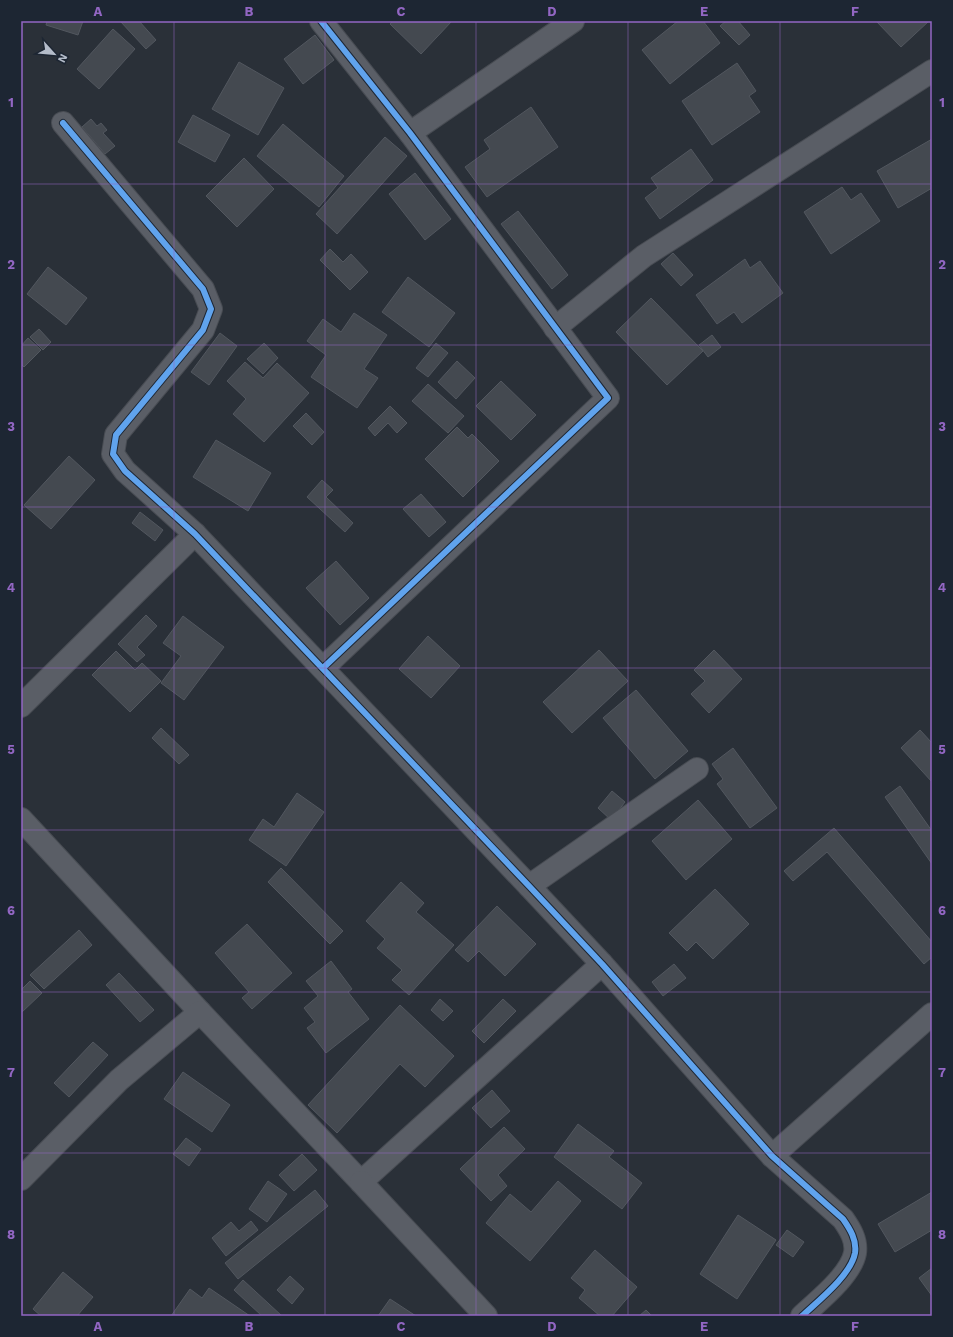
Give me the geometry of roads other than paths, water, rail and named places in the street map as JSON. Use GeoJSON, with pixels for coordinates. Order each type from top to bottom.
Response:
{"type":"FeatureCollection","features":[{"type":"Feature","properties":{"kind":"street"},"geometry":{"type":"LineString","coordinates":[[322,21],[410,133],[608,398],[323,668]]}},
{"type":"Feature","properties":{"kind":"street"},"geometry":{"type":"LineString","coordinates":[[410,133],[573,21]]}},
{"type":"Feature","properties":{"kind":"street"},"geometry":{"type":"LineString","coordinates":[[555,328],[644,256],[932,71]]}},
{"type":"Feature","properties":{"kind":"street"},"geometry":{"type":"LineString","coordinates":[[63,123],[203,289],[211,308],[203,330],[116,435],[113,454],[125,471],[195,534],[529,886],[602,964],[772,1156],[843,1219],[850,1229],[854,1241],[855,1252],[851,1263],[842,1277],[802,1316]]}},
{"type":"Feature","properties":{"kind":"street"},"geometry":{"type":"LineString","coordinates":[[21,706],[195,534]]}},
{"type":"Feature","properties":{"kind":"street"},"geometry":{"type":"LineString","coordinates":[[529,886],[697,769]]}},
{"type":"Feature","properties":{"kind":"street"},"geometry":{"type":"LineString","coordinates":[[21,819],[486,1316]]}},
{"type":"Feature","properties":{"kind":"street"},"geometry":{"type":"LineString","coordinates":[[361,1182],[602,964]]}},
{"type":"Feature","properties":{"kind":"street"},"geometry":{"type":"LineString","coordinates":[[21,1179],[119,1080],[200,1012]]}},
{"type":"Feature","properties":{"kind":"street"},"geometry":{"type":"LineString","coordinates":[[772,1156],[932,1014]]}}]}
